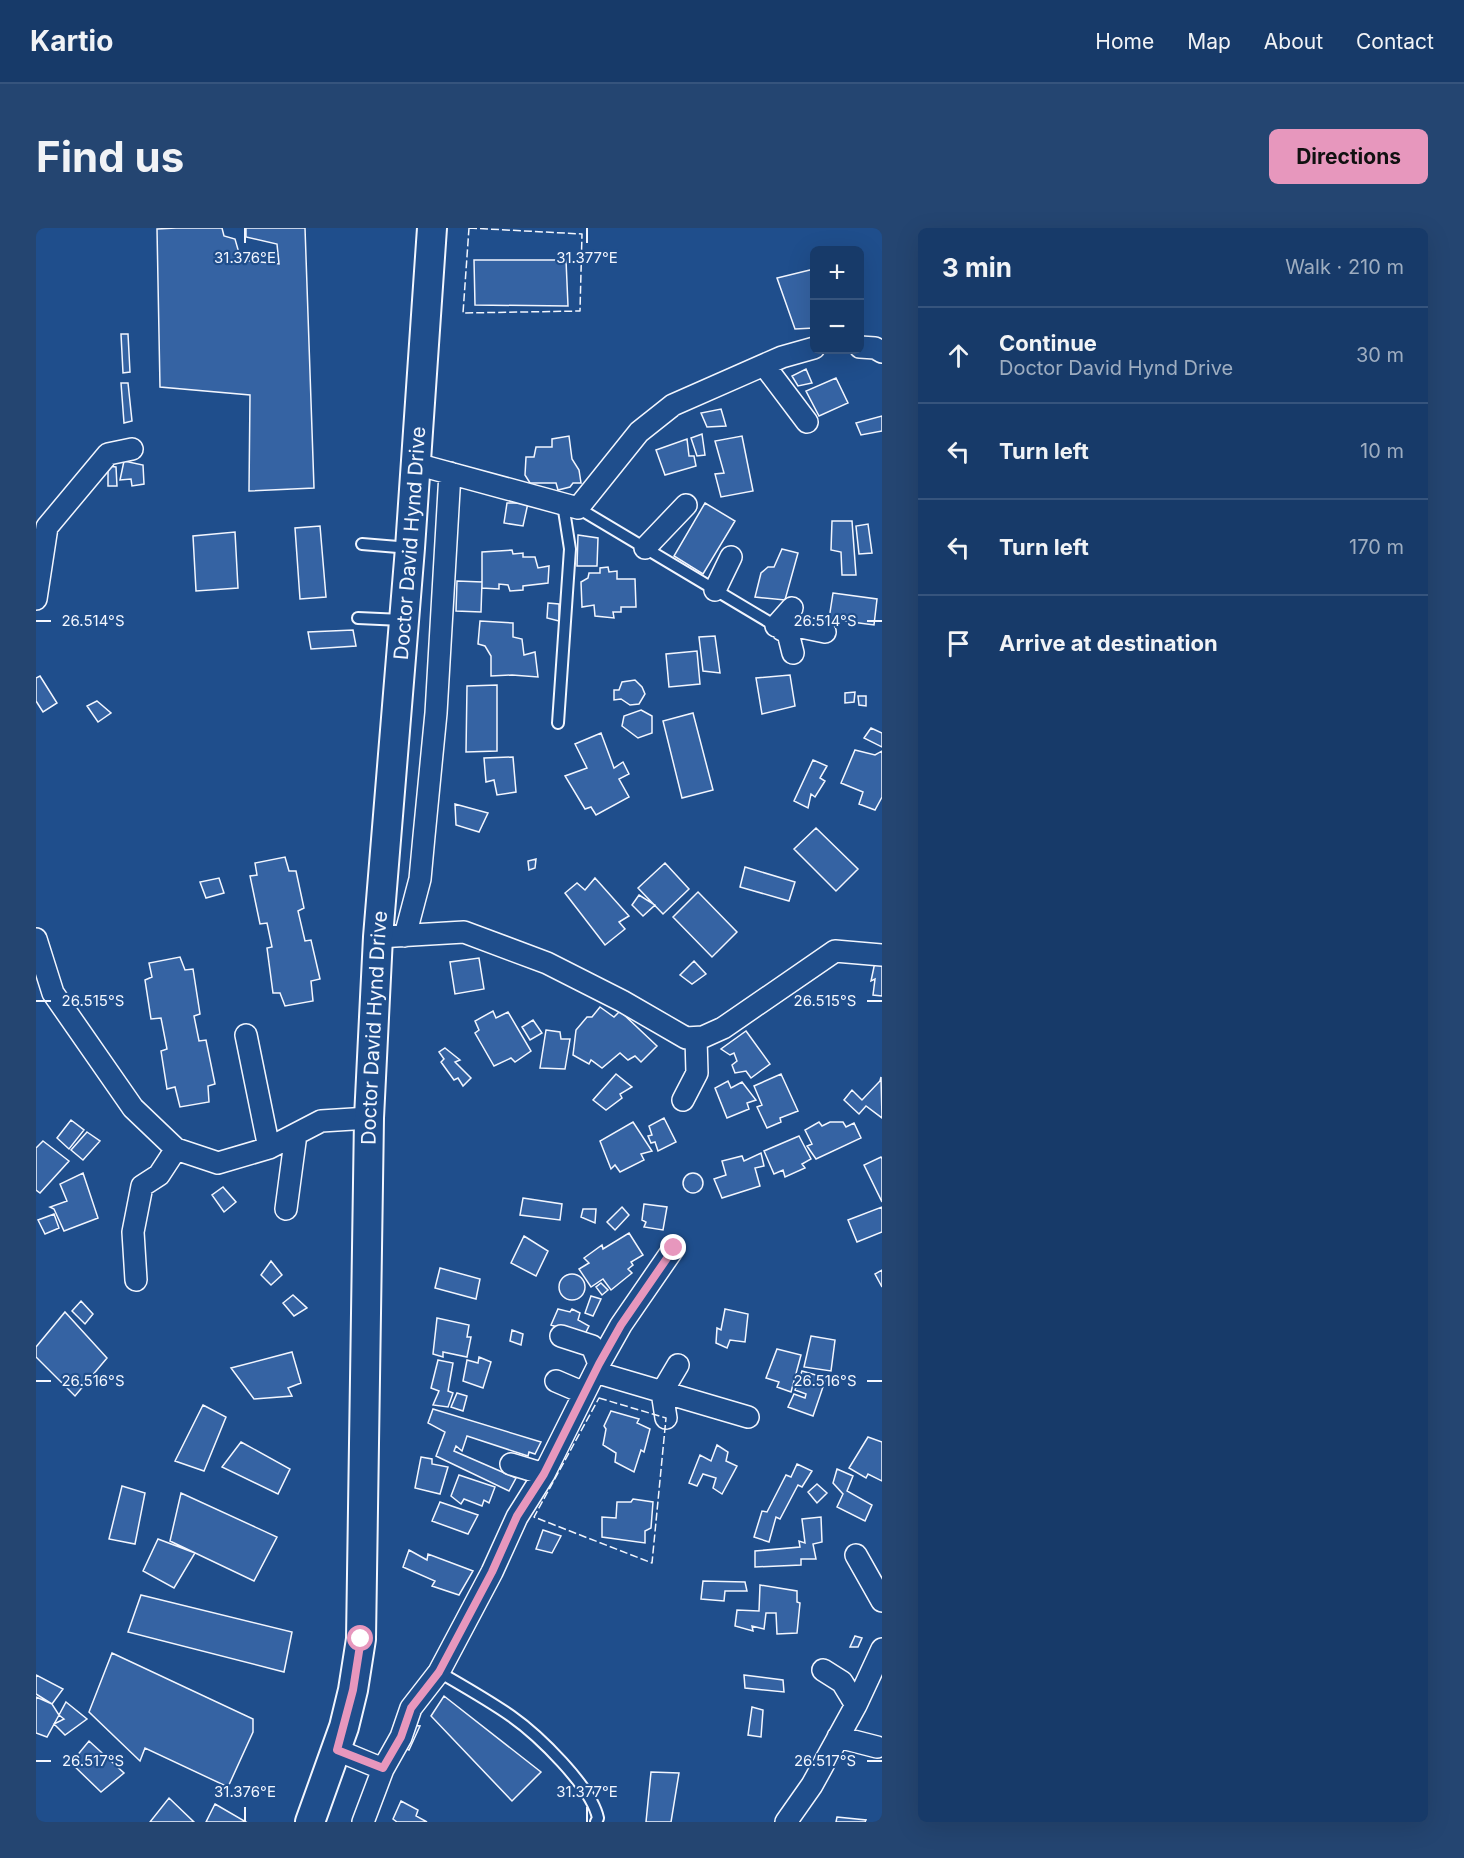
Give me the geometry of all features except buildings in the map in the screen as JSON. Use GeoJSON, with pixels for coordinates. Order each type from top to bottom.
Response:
{"type":"FeatureCollection","features":[{"type":"Feature","properties":{"kind":"main road","name":"Doctor David Hynd Drive"},"geometry":{"type":"LineString","coordinates":[[310,1822],[337,1750],[353,1690],[361,1639],[369,1118],[392,936],[404,620],[432,228]]}},
{"type":"Feature","properties":{"kind":"street"},"geometry":{"type":"LineString","coordinates":[[864,347],[882,352]]}},
{"type":"Feature","properties":{"kind":"street"},"geometry":{"type":"LineString","coordinates":[[416,464],[570,506],[639,432],[673,405],[764,365],[810,349]]}},
{"type":"Feature","properties":{"kind":"street"},"geometry":{"type":"LineString","coordinates":[[764,365],[807,422]]}},
{"type":"Feature","properties":{"kind":"street"},"geometry":{"type":"LineString","coordinates":[[36,598],[47,527],[108,454],[132,449]]}},
{"type":"Feature","properties":{"kind":"street"},"geometry":{"type":"LineString","coordinates":[[450,473],[435,713],[420,879],[392,936],[464,932],[547,963],[586,989],[622,1001],[686,1038],[703,1037],[723,1028],[835,951],[882,955]]}},
{"type":"Feature","properties":{"kind":"street"},"geometry":{"type":"LineString","coordinates":[[645,548],[686,505]]}},
{"type":"Feature","properties":{"kind":"street"},"geometry":{"type":"LineString","coordinates":[[715,590],[731,557]]}},
{"type":"Feature","properties":{"kind":"street"},"geometry":{"type":"LineString","coordinates":[[785,635],[792,608]]}},
{"type":"Feature","properties":{"kind":"street"},"geometry":{"type":"LineString","coordinates":[[785,635],[791,625],[825,632]]}},
{"type":"Feature","properties":{"kind":"street"},"geometry":{"type":"LineString","coordinates":[[36,939],[53,993],[133,1108],[176,1149],[218,1163],[269,1148],[321,1121],[369,1118]]}},
{"type":"Feature","properties":{"kind":"street"},"geometry":{"type":"LineString","coordinates":[[246,1035],[269,1148]]}},
{"type":"Feature","properties":{"kind":"street"},"geometry":{"type":"LineString","coordinates":[[683,1100],[697,1073],[696,1038]]}},
{"type":"Feature","properties":{"kind":"street"},"geometry":{"type":"LineString","coordinates":[[286,1209],[296,1134]]}},
{"type":"Feature","properties":{"kind":"street"},"geometry":{"type":"LineString","coordinates":[[136,1280],[132,1232],[142,1186],[159,1175],[176,1149]]}},
{"type":"Feature","properties":{"kind":"street"},"geometry":{"type":"LineString","coordinates":[[363,1822],[383,1768],[401,1737],[411,1708],[439,1672],[510,1511],[544,1474],[621,1325],[674,1248]]}},
{"type":"Feature","properties":{"kind":"street"},"geometry":{"type":"LineString","coordinates":[[561,1336],[592,1346],[597,1368]]}},
{"type":"Feature","properties":{"kind":"street"},"geometry":{"type":"LineString","coordinates":[[666,1418],[662,1392],[678,1365]]}},
{"type":"Feature","properties":{"kind":"street"},"geometry":{"type":"LineString","coordinates":[[597,1368],[662,1392],[748,1417]]}},
{"type":"Feature","properties":{"kind":"street"},"geometry":{"type":"LineString","coordinates":[[556,1381],[584,1393]]}},
{"type":"Feature","properties":{"kind":"street"},"geometry":{"type":"LineString","coordinates":[[511,1464],[544,1474]]}},
{"type":"Feature","properties":{"kind":"street"},"geometry":{"type":"LineString","coordinates":[[856,1555],[882,1601]]}},
{"type":"Feature","properties":{"kind":"street"},"geometry":{"type":"LineString","coordinates":[[786,1822],[812,1785],[856,1705],[882,1649]]}},
{"type":"Feature","properties":{"kind":"street"},"geometry":{"type":"LineString","coordinates":[[823,1670],[842,1682],[856,1705]]}},
{"type":"Feature","properties":{"kind":"street"},"geometry":{"type":"LineString","coordinates":[[838,1737],[877,1747]]}},
{"type":"Feature","properties":{"kind":"street"},"geometry":{"type":"LineString","coordinates":[[337,1750],[383,1768]]}},
{"type":"Feature","properties":{"kind":"lane"},"geometry":{"type":"LineString","coordinates":[[558,723],[567,618],[570,506],[645,548],[785,635]]}},
{"type":"Feature","properties":{"kind":"lane"},"geometry":{"type":"LineString","coordinates":[[362,544],[410,548]]}},
{"type":"Feature","properties":{"kind":"lane"},"geometry":{"type":"LineString","coordinates":[[358,618],[404,620]]}},
{"type":"Feature","properties":{"kind":"lane"},"geometry":{"type":"LineString","coordinates":[[439,1672],[512,1717],[551,1752],[578,1781],[596,1805],[598,1818],[596,1822]]}},
{"type":"Feature","properties":{"kind":"fence"},"geometry":{"type":"LineString","coordinates":[[469,228],[582,234],[580,311],[463,313],[469,228]]}},
{"type":"Feature","properties":{"kind":"fence"},"geometry":{"type":"LineString","coordinates":[[599,1398],[666,1418],[652,1563],[534,1517],[599,1398]]}},
{"type":"Feature","properties":{"kind":"route"},"geometry":{"type":"LineString","coordinates":[[361,1639],[353,1690],[337,1750],[383,1768],[401,1737],[411,1708],[439,1672],[492,1572],[517,1516],[544,1474],[599,1364],[621,1325],[674,1248]]}}]}
